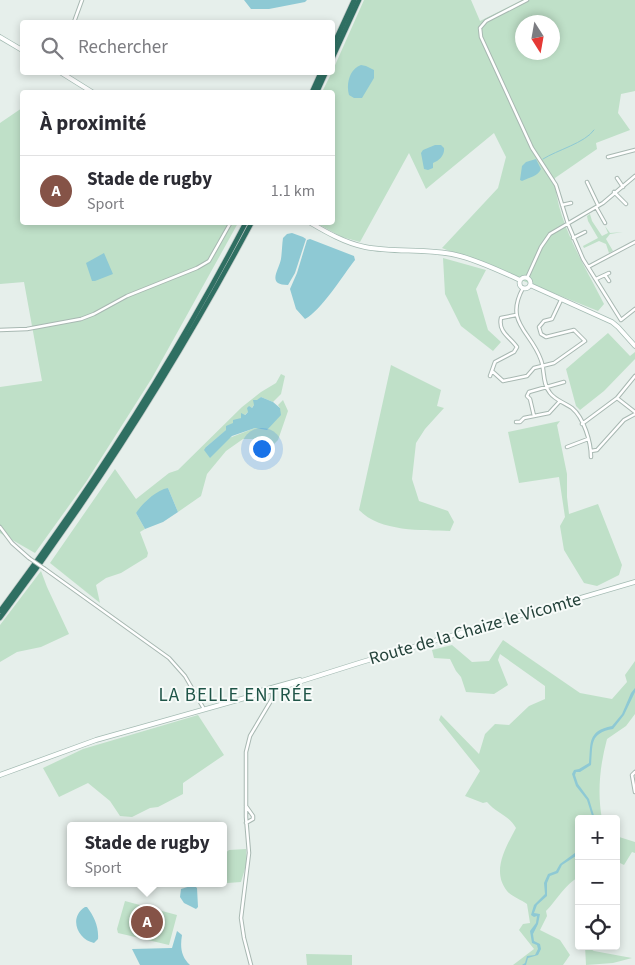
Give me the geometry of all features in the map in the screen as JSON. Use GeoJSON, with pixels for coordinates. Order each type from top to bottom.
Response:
{"type":"FeatureCollection","features":[{"type":"Feature","properties":{"kind":"highway"},"geometry":{"type":"LineString","coordinates":[[335,41],[354,0]]}},
{"type":"Feature","properties":{"kind":"highway"},"geometry":{"type":"LineString","coordinates":[[335,52],[359,0]]}},
{"type":"Feature","properties":{"kind":"highway"},"geometry":{"type":"LineString","coordinates":[[313,90],[320,75]]}},
{"type":"Feature","properties":{"kind":"highway"},"geometry":{"type":"LineString","coordinates":[[318,90],[325,75]]}},
{"type":"Feature","properties":{"kind":"highway"},"geometry":{"type":"LineString","coordinates":[[0,610],[67,517],[124,432],[185,332],[244,225]]}},
{"type":"Feature","properties":{"kind":"highway"},"geometry":{"type":"LineString","coordinates":[[0,618],[128,435],[189,334],[250,225]]}},
{"type":"Feature","properties":{"kind":"main road"},"geometry":{"type":"LineString","coordinates":[[0,37],[20,49]]}},
{"type":"Feature","properties":{"kind":"main road"},"geometry":{"type":"LineString","coordinates":[[65,75],[89,90]]}},
{"type":"Feature","properties":{"kind":"main road"},"geometry":{"type":"LineString","coordinates":[[314,225],[357,245],[456,255],[520,280],[527,278],[530,280],[530,285]]}},
{"type":"Feature","properties":{"kind":"main road"},"geometry":{"type":"LineString","coordinates":[[520,280],[523,288],[530,285]]}},
{"type":"Feature","properties":{"kind":"main road"},"geometry":{"type":"LineString","coordinates":[[530,285],[612,322],[618,326],[635,346]]}},
{"type":"Feature","properties":{"kind":"main road","name":"Route de la Chaize le Vicomte"},"geometry":{"type":"LineString","coordinates":[[0,775],[83,744],[635,582]]}},
{"type":"Feature","properties":{"kind":"street"},"geometry":{"type":"LineString","coordinates":[[75,20],[82,0]]}},
{"type":"Feature","properties":{"kind":"street"},"geometry":{"type":"LineString","coordinates":[[527,0],[486,21],[482,25],[480,32],[532,148],[556,185],[573,238],[588,267],[621,320],[635,309]]}},
{"type":"Feature","properties":{"kind":"street"},"geometry":{"type":"LineString","coordinates":[[608,157],[635,150]]}},
{"type":"Feature","properties":{"kind":"street"},"geometry":{"type":"LineString","coordinates":[[527,278],[546,238],[554,231],[597,206],[614,192],[634,180],[635,176]]}},
{"type":"Feature","properties":{"kind":"street"},"geometry":{"type":"LineString","coordinates":[[617,178],[623,187]]}},
{"type":"Feature","properties":{"kind":"street"},"geometry":{"type":"LineString","coordinates":[[587,182],[605,223]]}},
{"type":"Feature","properties":{"kind":"street"},"geometry":{"type":"LineString","coordinates":[[614,192],[626,204]]}},
{"type":"Feature","properties":{"kind":"street"},"geometry":{"type":"LineString","coordinates":[[562,205],[571,203]]}},
{"type":"Feature","properties":{"kind":"street"},"geometry":{"type":"LineString","coordinates":[[0,330],[27,329],[81,319],[127,296],[192,270],[205,264],[211,258],[229,225]]}},
{"type":"Feature","properties":{"kind":"street"},"geometry":{"type":"LineString","coordinates":[[573,238],[585,232]]}},
{"type":"Feature","properties":{"kind":"street"},"geometry":{"type":"LineString","coordinates":[[588,267],[635,242]]}},
{"type":"Feature","properties":{"kind":"street"},"geometry":{"type":"LineString","coordinates":[[596,279],[607,274],[608,282]]}},
{"type":"Feature","properties":{"kind":"street"},"geometry":{"type":"LineString","coordinates":[[523,288],[518,299],[516,314],[521,327],[538,352],[543,365],[546,387],[554,398],[574,410],[582,424],[591,451],[590,457]]}},
{"type":"Feature","properties":{"kind":"street"},"geometry":{"type":"LineString","coordinates":[[492,371],[503,381],[526,376],[534,368],[554,363],[585,341],[574,330],[546,336],[541,334],[539,327],[544,321],[552,319],[561,300]]}},
{"type":"Feature","properties":{"kind":"street"},"geometry":{"type":"LineString","coordinates":[[490,376],[495,362],[514,352],[517,347],[502,330],[500,323],[501,318],[516,314]]}},
{"type":"Feature","properties":{"kind":"street"},"geometry":{"type":"LineString","coordinates":[[612,322],[618,316]]}},
{"type":"Feature","properties":{"kind":"street"},"geometry":{"type":"LineString","coordinates":[[582,424],[617,398],[635,376]]}},
{"type":"Feature","properties":{"kind":"street"},"geometry":{"type":"LineString","coordinates":[[534,416],[528,396],[529,392],[564,382]]}},
{"type":"Feature","properties":{"kind":"street"},"geometry":{"type":"LineString","coordinates":[[591,451],[597,450],[624,420],[635,413],[617,398]]}},
{"type":"Feature","properties":{"kind":"street"},"geometry":{"type":"LineString","coordinates":[[516,422],[549,413],[560,401]]}},
{"type":"Feature","properties":{"kind":"street"},"geometry":{"type":"LineString","coordinates":[[567,447],[588,439]]}},
{"type":"Feature","properties":{"kind":"street"},"geometry":{"type":"LineString","coordinates":[[0,528],[12,543],[29,558],[169,658],[185,676],[204,709]]}},
{"type":"Feature","properties":{"kind":"street"},"geometry":{"type":"LineString","coordinates":[[251,965],[241,918],[248,853],[246,752],[250,736],[272,699],[273,689]]}},
{"type":"Feature","properties":{"kind":"street"},"geometry":{"type":"LineString","coordinates":[[635,772],[632,775],[635,792]]}},
{"type":"Feature","properties":{"kind":"street"},"geometry":{"type":"LineString","coordinates":[[246,806],[253,816],[253,819],[246,823]]}},
{"type":"Feature","properties":{"kind":"green space"},"geometry":{"type":"Polygon","coordinates":[[[364,0],[471,0],[480,21],[522,0],[635,0],[635,91],[621,94],[618,113],[630,130],[596,143],[597,149],[555,178],[556,194],[566,226],[604,304],[598,311],[442,248],[498,188],[506,157],[494,133],[426,189],[409,153],[360,242],[342,237],[320,225],[335,225],[335,90],[323,90],[330,75],[335,75],[335,65],[364,0]]]}},
{"type":"Feature","properties":{"kind":"green space"},"geometry":{"type":"Polygon","coordinates":[[[20,109],[20,225],[237,225],[152,378],[86,482],[35,553],[0,533],[0,387],[42,381],[24,282],[0,284],[0,123],[20,109]]]}},
{"type":"Feature","properties":{"kind":"green space"},"geometry":{"type":"Polygon","coordinates":[[[590,214],[592,221],[602,236],[608,233],[605,226],[610,233],[623,232],[610,234],[606,239],[613,251],[609,253],[606,244],[599,241],[584,248],[583,246],[598,238],[588,221],[587,216],[590,214]]]}},
{"type":"Feature","properties":{"kind":"green space"},"geometry":{"type":"Polygon","coordinates":[[[443,258],[486,270],[476,289],[488,330],[501,342],[493,351],[461,326],[445,294],[443,258]]]}},
{"type":"Feature","properties":{"kind":"green space"},"geometry":{"type":"Polygon","coordinates":[[[608,333],[630,356],[635,352],[635,359],[604,391],[580,410],[576,406],[566,369],[608,333]]]}},
{"type":"Feature","properties":{"kind":"green space"},"geometry":{"type":"Polygon","coordinates":[[[391,365],[441,390],[437,406],[444,408],[425,429],[416,443],[412,479],[419,501],[448,511],[454,522],[450,531],[414,530],[390,526],[368,517],[359,510],[391,365]]]}},
{"type":"Feature","properties":{"kind":"green space"},"geometry":{"type":"Polygon","coordinates":[[[281,374],[285,376],[281,394],[273,402],[261,397],[248,412],[206,447],[255,428],[280,408],[278,405],[283,400],[288,411],[278,440],[272,446],[255,439],[243,439],[226,451],[207,474],[201,496],[178,512],[168,488],[136,513],[145,529],[140,532],[148,553],[147,557],[121,573],[106,578],[96,585],[100,603],[50,563],[115,469],[136,499],[169,473],[178,470],[242,407],[276,383],[281,374]]]}},
{"type":"Feature","properties":{"kind":"green space"},"geometry":{"type":"Polygon","coordinates":[[[560,421],[557,425],[567,474],[569,514],[598,504],[622,565],[619,575],[597,586],[584,583],[564,550],[560,526],[565,517],[559,477],[519,483],[508,432],[560,421]]]}},
{"type":"Feature","properties":{"kind":"green space"},"geometry":{"type":"Polygon","coordinates":[[[41,571],[69,634],[41,647],[17,652],[0,662],[0,625],[41,571]]]}},
{"type":"Feature","properties":{"kind":"green space"},"geometry":{"type":"Polygon","coordinates":[[[503,640],[580,693],[612,699],[627,682],[625,675],[635,661],[635,714],[626,726],[607,739],[601,769],[601,815],[575,815],[575,879],[565,888],[546,911],[547,916],[540,930],[560,940],[570,955],[563,965],[513,965],[534,949],[519,930],[523,924],[530,923],[527,904],[507,891],[500,875],[502,859],[516,828],[510,820],[487,802],[483,803],[465,796],[480,771],[439,720],[441,715],[479,754],[485,734],[495,724],[509,725],[529,706],[545,699],[545,686],[500,654],[498,660],[508,685],[494,694],[466,692],[461,677],[450,659],[434,658],[432,650],[452,645],[472,662],[489,661],[503,640]]]}},
{"type":"Feature","properties":{"kind":"green space"},"geometry":{"type":"Polygon","coordinates":[[[198,715],[224,755],[183,783],[183,794],[158,807],[150,808],[132,817],[120,816],[110,801],[88,783],[59,797],[43,768],[83,749],[198,715]]]}},
{"type":"Feature","properties":{"kind":"green space"},"geometry":{"type":"Polygon","coordinates":[[[620,837],[635,842],[635,853],[632,852],[624,865],[620,863],[620,837]]]}},
{"type":"Feature","properties":{"kind":"green space"},"geometry":{"type":"Polygon","coordinates":[[[246,849],[247,862],[241,882],[227,883],[227,852],[246,849]]]}},
{"type":"Feature","properties":{"kind":"green space"},"geometry":{"type":"Polygon","coordinates":[[[125,901],[177,915],[169,945],[118,933],[117,929],[125,901]]]}},
{"type":"Feature","properties":{"kind":"green space"},"geometry":{"type":"Polygon","coordinates":[[[585,950],[632,958],[613,963],[586,965],[585,950]]]}},
{"type":"Feature","properties":{"kind":"green space"},"geometry":{"type":"Polygon","coordinates":[[[306,954],[352,955],[352,965],[307,965],[306,954]]]}},
{"type":"Feature","properties":{"kind":"water"},"geometry":{"type":"Polygon","coordinates":[[[244,0],[307,0],[269,9],[251,9],[244,0]]]}},
{"type":"Feature","properties":{"kind":"water"},"geometry":{"type":"Polygon","coordinates":[[[361,65],[374,70],[374,78],[362,98],[354,98],[349,95],[348,82],[354,70],[361,65]]]}},
{"type":"Feature","properties":{"kind":"water"},"geometry":{"type":"Polygon","coordinates":[[[435,145],[441,145],[444,148],[443,155],[433,163],[433,168],[424,169],[421,153],[423,150],[435,145]]]}},
{"type":"Feature","properties":{"kind":"water"},"geometry":{"type":"Polygon","coordinates":[[[536,159],[541,169],[539,172],[522,181],[520,180],[522,166],[526,162],[536,159]]]}},
{"type":"Feature","properties":{"kind":"water"},"geometry":{"type":"Polygon","coordinates":[[[292,233],[306,239],[295,273],[288,285],[281,284],[277,282],[276,276],[281,259],[283,238],[287,234],[292,233]]]}},
{"type":"Feature","properties":{"kind":"water"},"geometry":{"type":"Polygon","coordinates":[[[310,239],[354,256],[355,260],[325,301],[305,319],[296,309],[290,289],[307,240],[310,239]]]}},
{"type":"Feature","properties":{"kind":"water"},"geometry":{"type":"Polygon","coordinates":[[[104,253],[113,274],[92,281],[86,263],[104,253]]]}},
{"type":"Feature","properties":{"kind":"water"},"geometry":{"type":"Polygon","coordinates":[[[261,397],[273,402],[280,408],[281,415],[267,430],[255,428],[232,436],[210,458],[204,450],[206,447],[226,430],[226,426],[233,423],[233,420],[241,418],[241,413],[245,415],[248,412],[247,408],[249,406],[252,408],[254,405],[253,400],[261,397]]]}},
{"type":"Feature","properties":{"kind":"water"},"geometry":{"type":"Polygon","coordinates":[[[168,488],[178,512],[163,522],[145,529],[136,513],[150,498],[159,491],[168,488]]]}},
{"type":"Feature","properties":{"kind":"water"},"geometry":{"type":"Polygon","coordinates":[[[635,688],[635,692],[624,715],[613,729],[605,731],[596,737],[591,765],[580,772],[576,772],[575,775],[578,784],[589,799],[594,815],[592,815],[587,800],[576,786],[572,774],[574,770],[589,763],[594,735],[604,728],[612,726],[622,714],[635,688]]]}},
{"type":"Feature","properties":{"kind":"water"},"geometry":{"type":"Polygon","coordinates":[[[575,853],[575,857],[562,865],[558,873],[550,876],[547,883],[547,896],[537,905],[534,913],[540,914],[533,934],[534,941],[540,944],[541,949],[538,955],[528,958],[526,965],[522,965],[525,963],[527,956],[535,955],[538,949],[537,945],[532,943],[530,931],[536,923],[537,916],[531,915],[534,905],[545,894],[544,883],[548,874],[556,871],[560,864],[575,853]]]}},
{"type":"Feature","properties":{"kind":"water"},"geometry":{"type":"Polygon","coordinates":[[[188,887],[197,888],[198,907],[196,909],[184,903],[180,897],[181,889],[188,887]]]}},
{"type":"Feature","properties":{"kind":"water"},"geometry":{"type":"Polygon","coordinates":[[[85,907],[92,914],[97,926],[98,939],[94,943],[83,938],[77,928],[77,917],[85,907]]]}},
{"type":"Feature","properties":{"kind":"water"},"geometry":{"type":"Polygon","coordinates":[[[177,931],[182,935],[182,952],[190,965],[140,965],[132,949],[172,948],[177,931]]]}},
{"type":"Feature","properties":{"kind":"waterway"},"geometry":{"type":"LineString","coordinates":[[543,159],[578,143],[594,130]]}},
{"type":"Feature","properties":{"kind":"place","name":"Stade de rugby"},"geometry":{"type":"Point","coordinates":[147,922]}},
{"type":"Feature","properties":{"kind":"district","name":"LA BELLE ENTRÉE"},"geometry":{"type":"Point","coordinates":[236,695]}}]}
